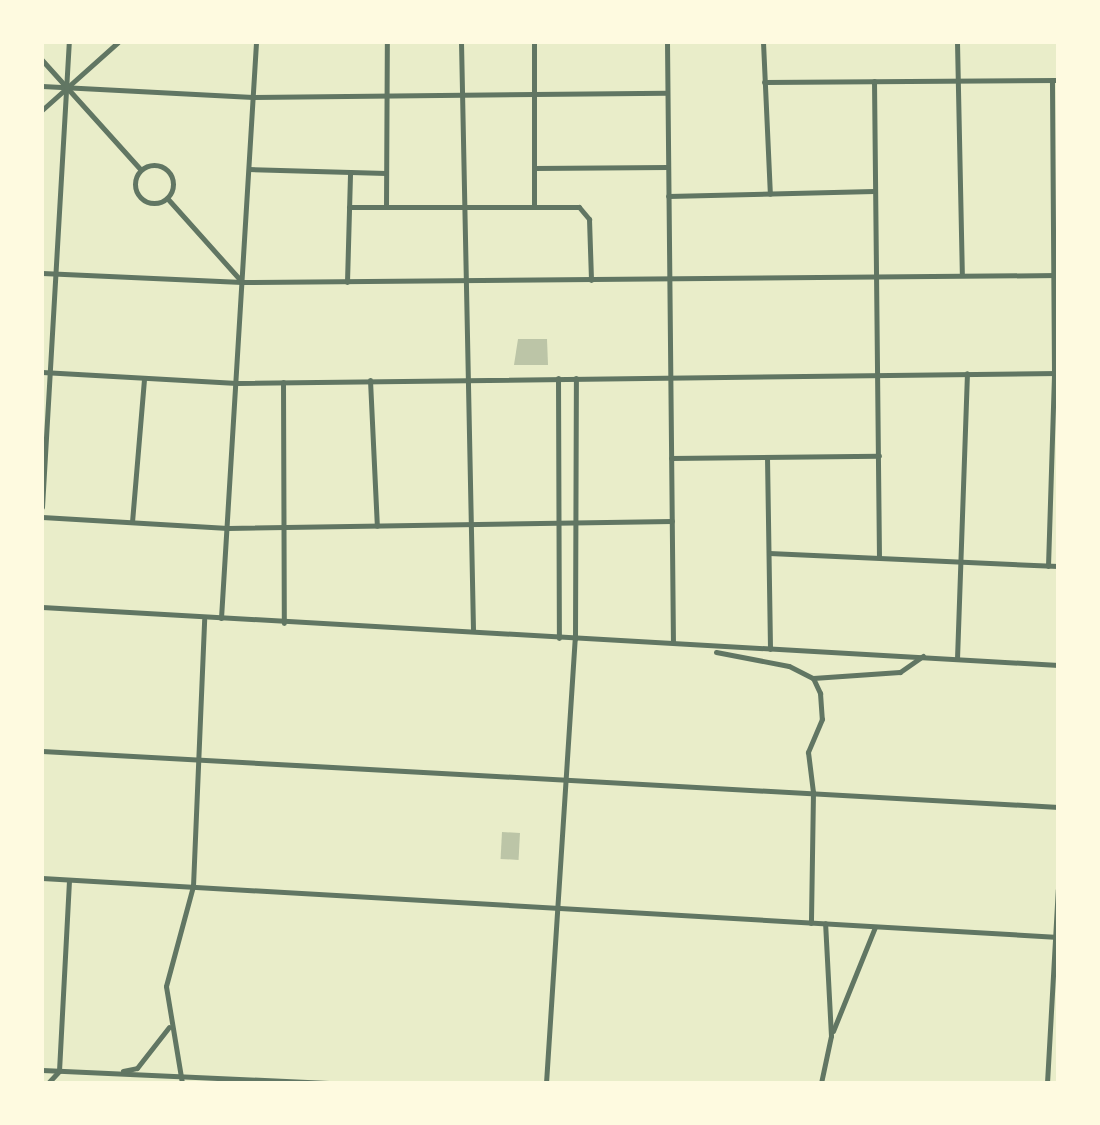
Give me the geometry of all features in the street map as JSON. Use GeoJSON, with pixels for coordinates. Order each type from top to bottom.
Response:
{"type":"FeatureCollection","features":[{"type":"Feature","properties":{"kind":"street"},"geometry":{"type":"LineString","coordinates":[[42,507],[69,42]]}},
{"type":"Feature","properties":{"kind":"street"},"geometry":{"type":"LineString","coordinates":[[42,110],[118,42]]}},
{"type":"Feature","properties":{"kind":"street"},"geometry":{"type":"LineString","coordinates":[[221,618],[256,42]]}},
{"type":"Feature","properties":{"kind":"street"},"geometry":{"type":"LineString","coordinates":[[386,206],[387,42]]}},
{"type":"Feature","properties":{"kind":"street"},"geometry":{"type":"LineString","coordinates":[[461,42],[462,280],[473,631]]}},
{"type":"Feature","properties":{"kind":"street"},"geometry":{"type":"LineString","coordinates":[[534,42],[534,206]]}},
{"type":"Feature","properties":{"kind":"street"},"geometry":{"type":"LineString","coordinates":[[667,42],[673,642]]}},
{"type":"Feature","properties":{"kind":"street"},"geometry":{"type":"LineString","coordinates":[[763,42],[770,194]]}},
{"type":"Feature","properties":{"kind":"street"},"geometry":{"type":"LineString","coordinates":[[957,42],[962,275]]}},
{"type":"Feature","properties":{"kind":"street"},"geometry":{"type":"LineString","coordinates":[[42,60],[140,169]]}},
{"type":"Feature","properties":{"kind":"street"},"geometry":{"type":"LineString","coordinates":[[764,82],[1055,80],[1055,454],[1048,566]]}},
{"type":"Feature","properties":{"kind":"street"},"geometry":{"type":"LineString","coordinates":[[874,81],[879,557]]}},
{"type":"Feature","properties":{"kind":"street"},"geometry":{"type":"LineString","coordinates":[[42,86],[253,97],[667,93]]}},
{"type":"Feature","properties":{"kind":"street"},"geometry":{"type":"LineString","coordinates":[[156,164],[170,173],[172,189],[167,198],[152,203],[139,197],[134,183],[140,169],[156,164]]}},
{"type":"Feature","properties":{"kind":"street"},"geometry":{"type":"LineString","coordinates":[[534,168],[668,167]]}},
{"type":"Feature","properties":{"kind":"street"},"geometry":{"type":"LineString","coordinates":[[249,169],[386,173]]}},
{"type":"Feature","properties":{"kind":"street"},"geometry":{"type":"LineString","coordinates":[[347,282],[350,172]]}},
{"type":"Feature","properties":{"kind":"street"},"geometry":{"type":"LineString","coordinates":[[668,196],[874,191]]}},
{"type":"Feature","properties":{"kind":"street"},"geometry":{"type":"LineString","coordinates":[[167,198],[242,282]]}},
{"type":"Feature","properties":{"kind":"street"},"geometry":{"type":"LineString","coordinates":[[349,207],[534,206],[585,212],[591,280]]}},
{"type":"Feature","properties":{"kind":"street"},"geometry":{"type":"LineString","coordinates":[[42,273],[242,282],[1056,275]]}},
{"type":"Feature","properties":{"kind":"street"},"geometry":{"type":"LineString","coordinates":[[42,372],[237,383],[1056,373]]}},
{"type":"Feature","properties":{"kind":"street"},"geometry":{"type":"LineString","coordinates":[[957,659],[964,560],[967,373]]}},
{"type":"Feature","properties":{"kind":"street"},"geometry":{"type":"LineString","coordinates":[[132,522],[144,378]]}},
{"type":"Feature","properties":{"kind":"street"},"geometry":{"type":"LineString","coordinates":[[558,378],[556,524],[559,638]]}},
{"type":"Feature","properties":{"kind":"street"},"geometry":{"type":"LineString","coordinates":[[546,1083],[575,639],[576,378]]}},
{"type":"Feature","properties":{"kind":"street"},"geometry":{"type":"LineString","coordinates":[[370,380],[377,526]]}},
{"type":"Feature","properties":{"kind":"street"},"geometry":{"type":"LineString","coordinates":[[283,382],[284,623]]}},
{"type":"Feature","properties":{"kind":"street"},"geometry":{"type":"LineString","coordinates":[[671,458],[879,456]]}},
{"type":"Feature","properties":{"kind":"street"},"geometry":{"type":"LineString","coordinates":[[767,457],[770,649]]}},
{"type":"Feature","properties":{"kind":"street"},"geometry":{"type":"LineString","coordinates":[[42,517],[228,528],[672,521]]}},
{"type":"Feature","properties":{"kind":"street"},"geometry":{"type":"LineString","coordinates":[[769,553],[1058,566]]}},
{"type":"Feature","properties":{"kind":"street"},"geometry":{"type":"LineString","coordinates":[[42,607],[204,619],[673,642],[789,666],[813,678],[900,672],[923,656]]}},
{"type":"Feature","properties":{"kind":"street"},"geometry":{"type":"LineString","coordinates":[[182,1080],[169,1027],[166,986],[193,886],[204,619]]}},
{"type":"Feature","properties":{"kind":"street"},"geometry":{"type":"LineString","coordinates":[[707,649],[770,649],[1058,665]]}},
{"type":"Feature","properties":{"kind":"street"},"geometry":{"type":"LineString","coordinates":[[811,923],[813,792],[808,752],[822,707],[813,678]]}},
{"type":"Feature","properties":{"kind":"street"},"geometry":{"type":"LineString","coordinates":[[42,751],[1058,807]]}},
{"type":"Feature","properties":{"kind":"street"},"geometry":{"type":"LineString","coordinates":[[42,878],[1056,936]]}},
{"type":"Feature","properties":{"kind":"street"},"geometry":{"type":"LineString","coordinates":[[48,1083],[59,1071],[69,880]]}},
{"type":"Feature","properties":{"kind":"street"},"geometry":{"type":"LineString","coordinates":[[1047,1083],[1058,889]]}},
{"type":"Feature","properties":{"kind":"street"},"geometry":{"type":"LineString","coordinates":[[825,923],[831,1036]]}},
{"type":"Feature","properties":{"kind":"street"},"geometry":{"type":"LineString","coordinates":[[821,1083],[831,1036],[875,927]]}},
{"type":"Feature","properties":{"kind":"street"},"geometry":{"type":"LineString","coordinates":[[112,1074],[137,1068],[169,1027]]}},
{"type":"Feature","properties":{"kind":"street"},"geometry":{"type":"LineString","coordinates":[[42,1070],[182,1080],[329,1083]]}},
{"type":"Feature","properties":{"kind":"building"},"geometry":{"type":"Polygon","coordinates":[[[518,339],[547,339],[548,365],[514,365],[518,339]]]}},
{"type":"Feature","properties":{"kind":"building"},"geometry":{"type":"Polygon","coordinates":[[[502,832],[520,833],[519,860],[501,859],[502,832]]]}}]}
